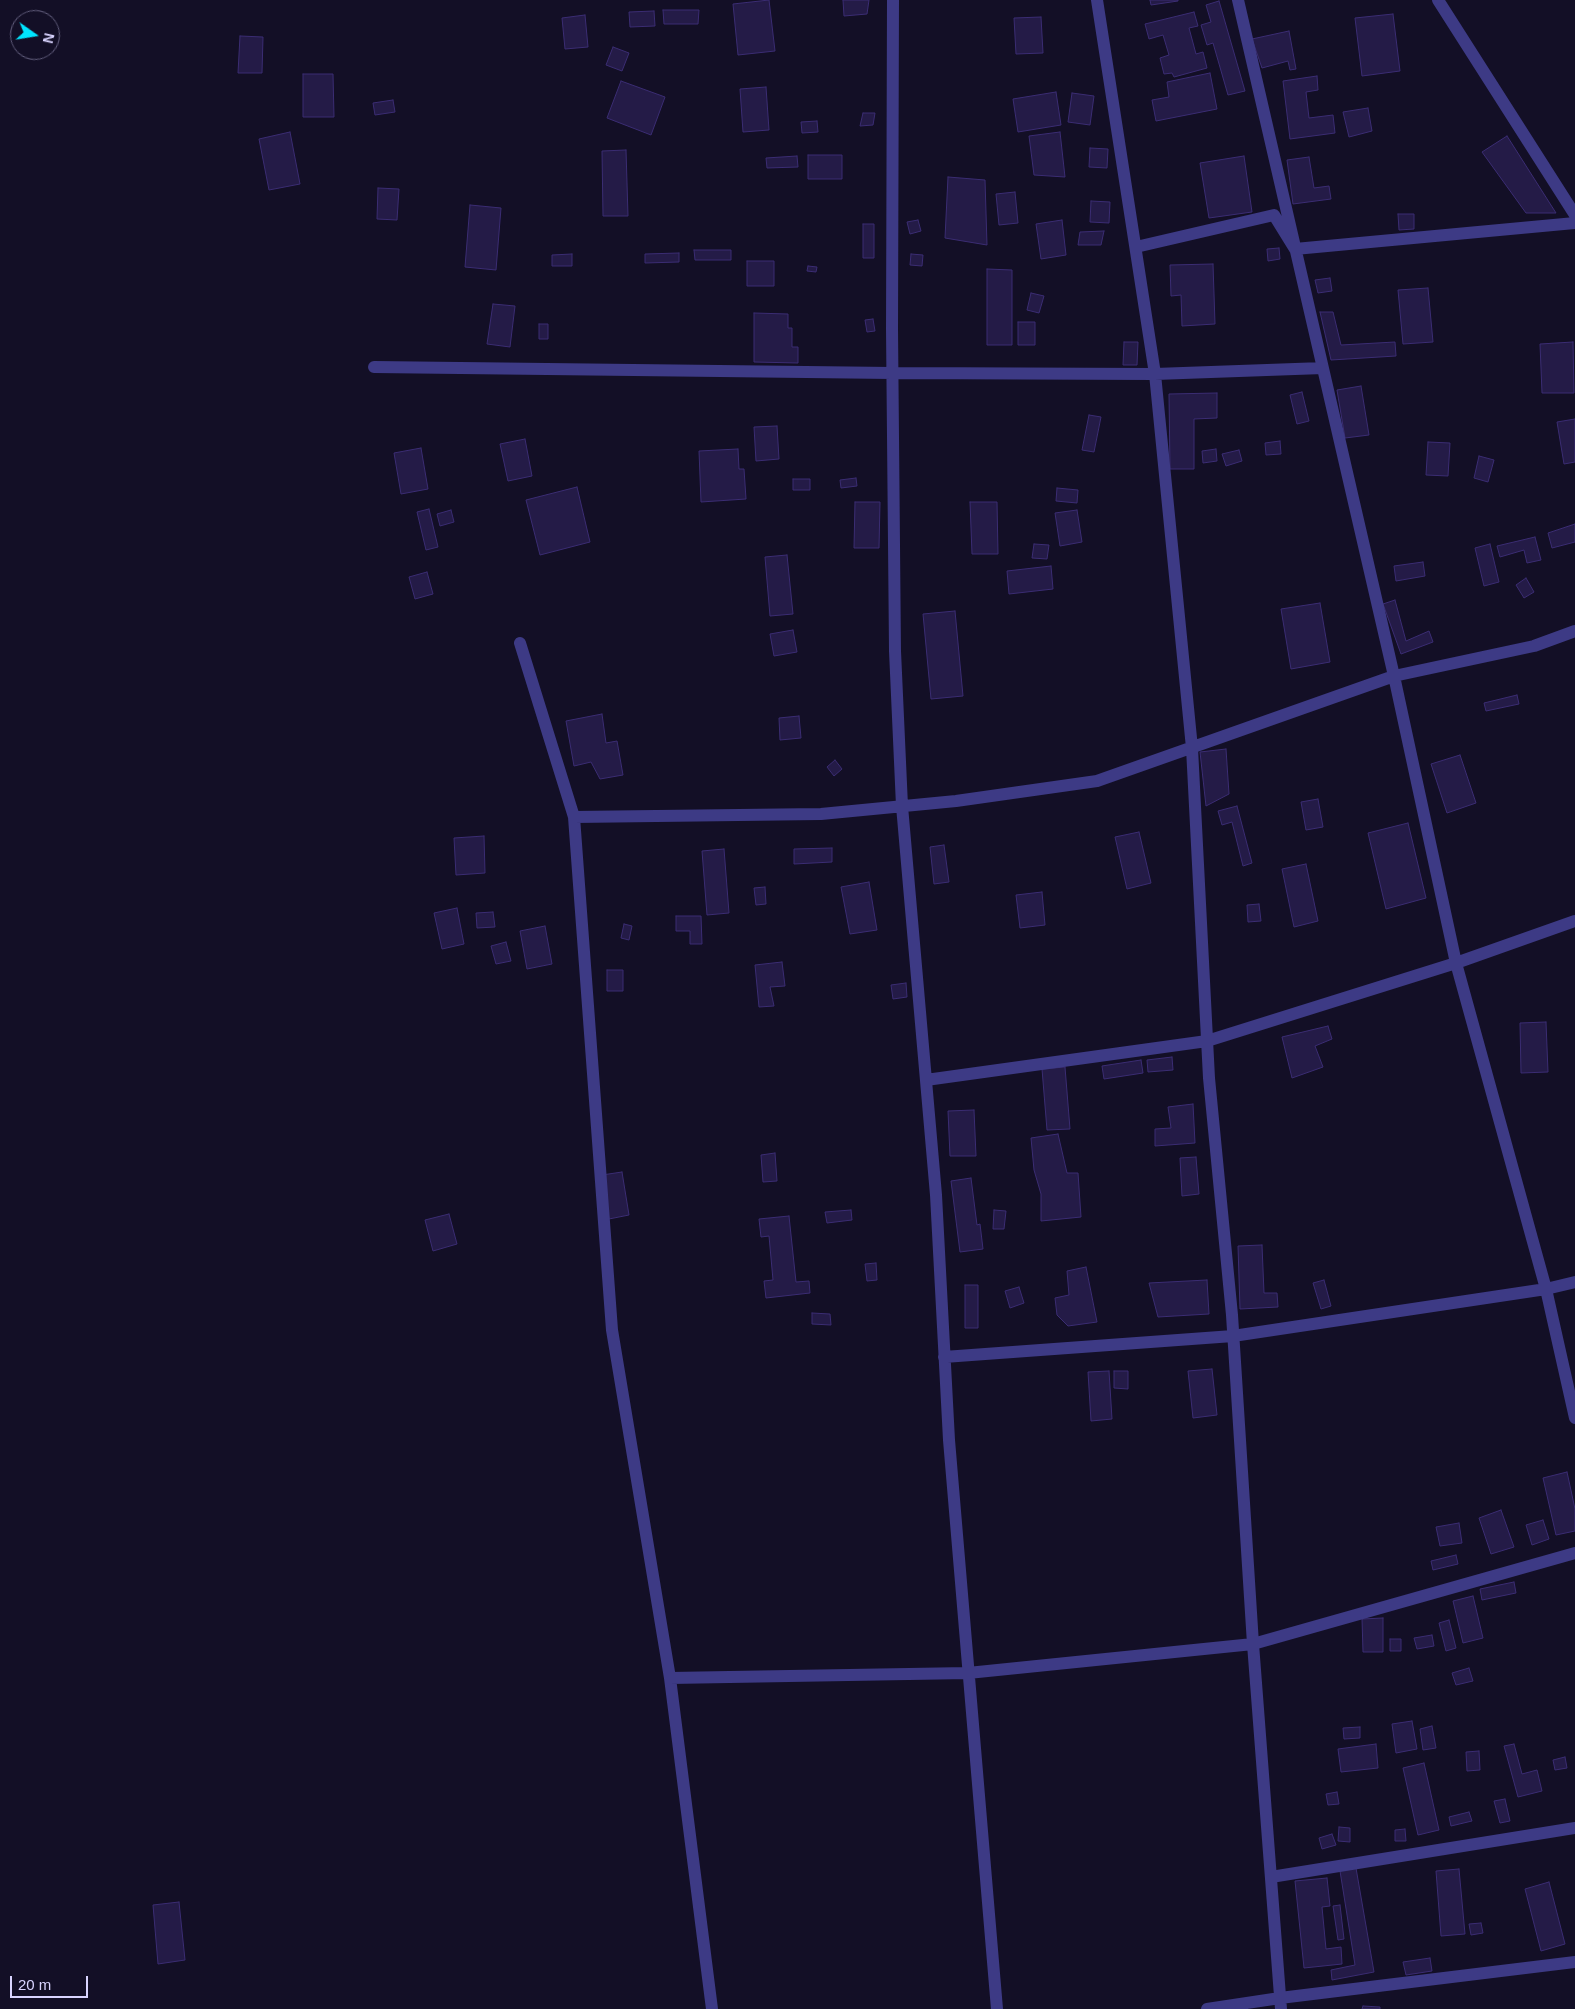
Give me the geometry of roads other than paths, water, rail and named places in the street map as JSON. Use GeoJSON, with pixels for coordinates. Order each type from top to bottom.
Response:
{"type":"FeatureCollection","features":[{"type":"Feature","properties":{"kind":"street"},"geometry":{"type":"LineString","coordinates":[[893,0],[892,374],[895,650],[902,806],[936,1195],[949,1440],[997,2009]]}},
{"type":"Feature","properties":{"kind":"street"},"geometry":{"type":"LineString","coordinates":[[1097,0],[1156,374],[1192,748],[1207,1041],[1233,1336],[1253,1644],[1280,2004]]}},
{"type":"Feature","properties":{"kind":"street"},"geometry":{"type":"LineString","coordinates":[[1238,0],[1394,676],[1456,963],[1546,1288],[1575,1418]]}},
{"type":"Feature","properties":{"kind":"street"},"geometry":{"type":"LineString","coordinates":[[1438,0],[1575,215]]}},
{"type":"Feature","properties":{"kind":"street"},"geometry":{"type":"LineString","coordinates":[[1136,247],[1274,216],[1295,249]]}},
{"type":"Feature","properties":{"kind":"street"},"geometry":{"type":"LineString","coordinates":[[1295,249],[1575,223]]}},
{"type":"Feature","properties":{"kind":"street"},"geometry":{"type":"LineString","coordinates":[[374,367],[892,374],[1156,374],[1323,368]]}},
{"type":"Feature","properties":{"kind":"street"},"geometry":{"type":"LineString","coordinates":[[574,817],[821,814],[956,801],[1097,781],[1394,676],[1534,646],[1575,631]]}},
{"type":"Feature","properties":{"kind":"street"},"geometry":{"type":"LineString","coordinates":[[520,643],[574,817],[612,1330],[670,1678],[712,2009]]}},
{"type":"Feature","properties":{"kind":"street"},"geometry":{"type":"LineString","coordinates":[[926,1080],[1207,1041],[1456,963],[1575,921]]}},
{"type":"Feature","properties":{"kind":"street"},"geometry":{"type":"LineString","coordinates":[[944,1357],[1233,1336],[1575,1282]]}},
{"type":"Feature","properties":{"kind":"street"},"geometry":{"type":"LineString","coordinates":[[670,1678],[968,1672],[1253,1644],[1575,1553]]}},
{"type":"Feature","properties":{"kind":"street"},"geometry":{"type":"LineString","coordinates":[[1271,1877],[1575,1828]]}},
{"type":"Feature","properties":{"kind":"street"},"geometry":{"type":"LineString","coordinates":[[1207,2009],[1280,2004],[1575,1962]]}}]}
